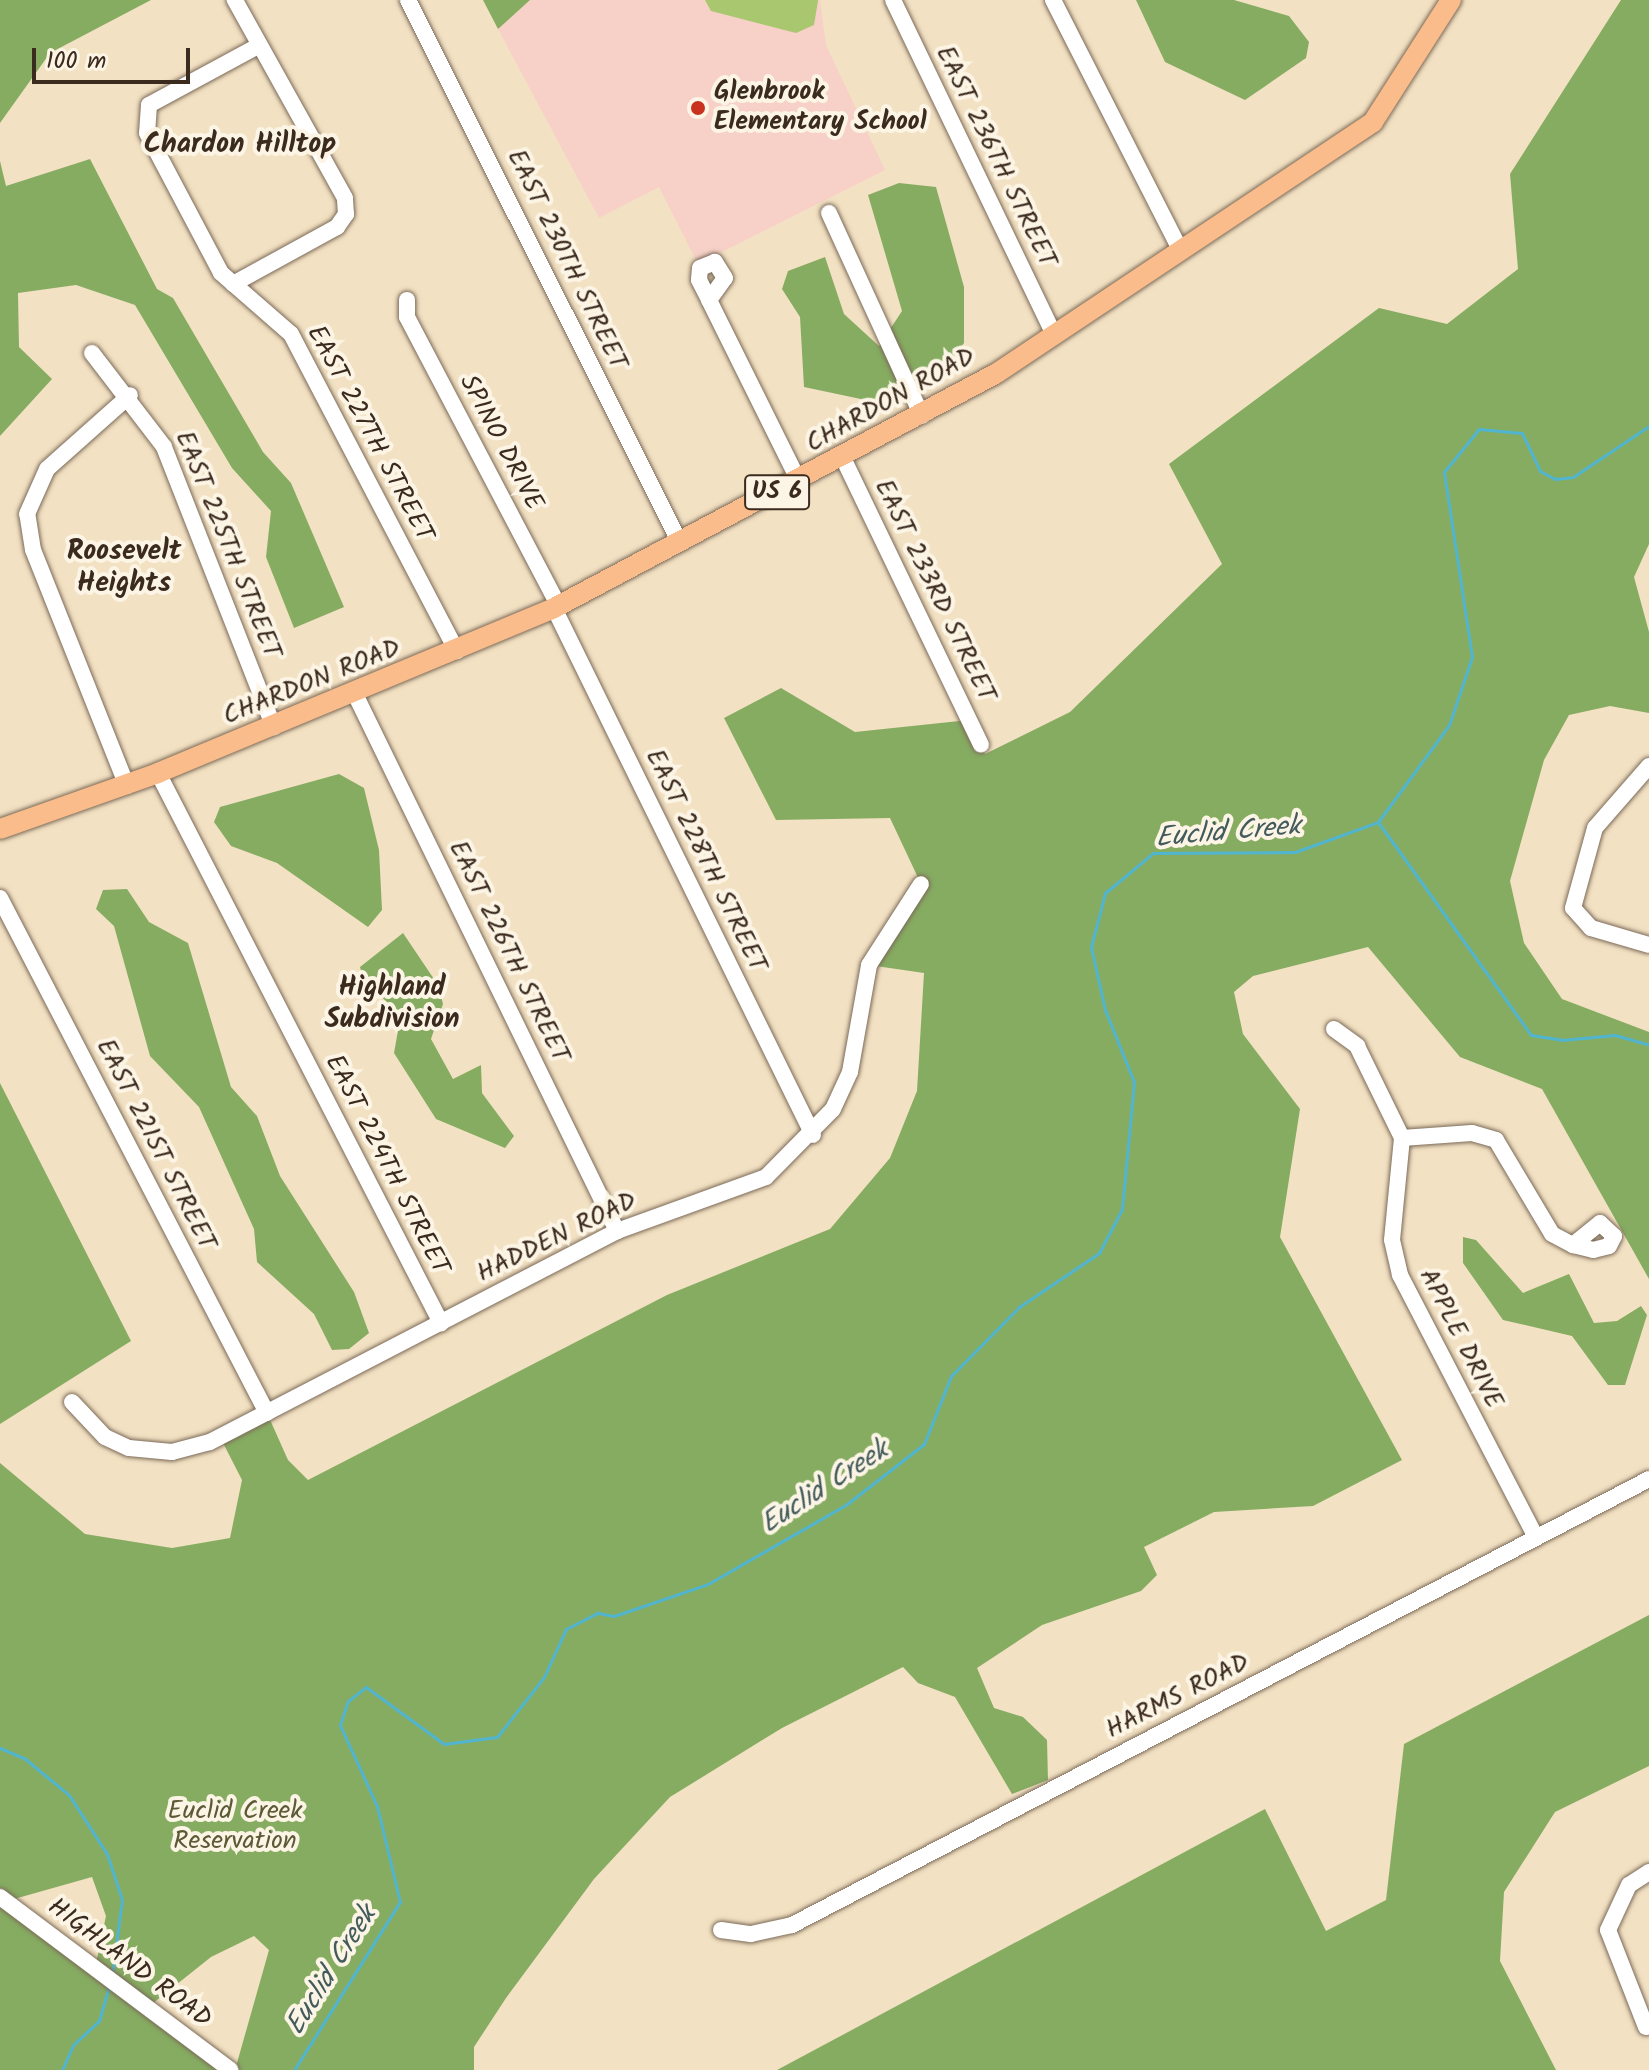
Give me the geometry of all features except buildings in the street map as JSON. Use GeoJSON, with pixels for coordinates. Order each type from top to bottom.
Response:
{"type":"FeatureCollection","features":[{"type":"Feature","properties":{"kind":"main road","name":"CHARDON ROAD"},"geometry":{"type":"LineString","coordinates":[[0,829],[127,786],[355,694],[556,607],[922,416],[1054,335],[1373,122],[1451,0]]}},
{"type":"Feature","properties":{"kind":"street"},"geometry":{"type":"LineString","coordinates":[[233,284],[337,227],[345,198],[235,0]]}},
{"type":"Feature","properties":{"kind":"street","name":"EAST 230TH STREET"},"geometry":{"type":"LineString","coordinates":[[408,0],[680,543]]}},
{"type":"Feature","properties":{"kind":"street","name":"EAST 236TH STREET"},"geometry":{"type":"LineString","coordinates":[[893,0],[1054,335]]}},
{"type":"Feature","properties":{"kind":"street"},"geometry":{"type":"LineString","coordinates":[[1053,0],[1181,251]]}},
{"type":"Feature","properties":{"kind":"street","name":"EAST 227TH STREET"},"geometry":{"type":"LineString","coordinates":[[258,46],[149,105],[147,133],[213,260],[233,284],[291,334],[457,651]]}},
{"type":"Feature","properties":{"kind":"street"},"geometry":{"type":"LineString","coordinates":[[829,213],[922,416]]}},
{"type":"Feature","properties":{"kind":"street","name":"SPINO DRIVE"},"geometry":{"type":"LineString","coordinates":[[407,300],[407,317],[556,607]]}},
{"type":"Feature","properties":{"kind":"street"},"geometry":{"type":"LineString","coordinates":[[709,300],[799,481]]}},
{"type":"Feature","properties":{"kind":"street","name":"EAST 225TH STREET"},"geometry":{"type":"LineString","coordinates":[[92,353],[130,395],[164,447],[274,727]]}},
{"type":"Feature","properties":{"kind":"street"},"geometry":{"type":"LineString","coordinates":[[127,786],[33,550],[27,514],[47,469],[130,395]]}},
{"type":"Feature","properties":{"kind":"street","name":"EAST 233RD STREET"},"geometry":{"type":"LineString","coordinates":[[843,458],[981,745]]}},
{"type":"Feature","properties":{"kind":"street","name":"EAST 228TH STREET"},"geometry":{"type":"LineString","coordinates":[[556,607],[813,1135]]}},
{"type":"Feature","properties":{"kind":"street","name":"EAST 226TH STREET"},"geometry":{"type":"LineString","coordinates":[[355,694],[617,1231]]}},
{"type":"Feature","properties":{"kind":"street"},"geometry":{"type":"LineString","coordinates":[[1644,769],[1595,828],[1573,908],[1591,928],[1649,945]]}},
{"type":"Feature","properties":{"kind":"street","name":"EAST 224TH STREET"},"geometry":{"type":"LineString","coordinates":[[158,773],[441,1323]]}},
{"type":"Feature","properties":{"kind":"street","name":"HADDEN ROAD"},"geometry":{"type":"LineString","coordinates":[[72,1402],[115,1443],[155,1452],[210,1442],[617,1231],[729,1196],[790,1160],[813,1135],[850,1072],[869,965],[921,884]]}},
{"type":"Feature","properties":{"kind":"street","name":"EAST 221ST STREET"},"geometry":{"type":"LineString","coordinates":[[0,898],[267,1413]]}},
{"type":"Feature","properties":{"kind":"street"},"geometry":{"type":"LineString","coordinates":[[1334,1029],[1357,1046],[1402,1138],[1472,1133],[1496,1140],[1542,1222],[1573,1245]]}},
{"type":"Feature","properties":{"kind":"street","name":"APPLE DRIVE"},"geometry":{"type":"LineString","coordinates":[[1402,1138],[1392,1240],[1400,1275],[1536,1537]]}},
{"type":"Feature","properties":{"kind":"street","name":"HARMS ROAD"},"geometry":{"type":"LineString","coordinates":[[721,1930],[751,1934],[792,1925],[1649,1479]]}},
{"type":"Feature","properties":{"kind":"street"},"geometry":{"type":"LineString","coordinates":[[1646,2027],[1608,1930],[1629,1885],[1649,1872]]}},
{"type":"Feature","properties":{"kind":"street","name":"HIGHLAND ROAD"},"geometry":{"type":"LineString","coordinates":[[0,1897],[230,2070]]}},
{"type":"Feature","properties":{"kind":"shaded area","name":"Glenbrook Elementary School"},"geometry":{"type":"Polygon","coordinates":[[[530,0],[820,0],[826,45],[885,170],[698,264],[659,187],[599,218],[498,29],[530,0]]]}},
{"type":"Feature","properties":{"kind":"green space"},"geometry":{"type":"Polygon","coordinates":[[[0,0],[151,0],[50,53],[0,123],[0,0]]]}},
{"type":"Feature","properties":{"kind":"green space"},"geometry":{"type":"Polygon","coordinates":[[[483,0],[530,0],[498,29],[483,0]]]}},
{"type":"Feature","properties":{"kind":"green space"},"geometry":{"type":"Polygon","coordinates":[[[705,0],[818,1],[814,25],[796,33],[711,11],[705,0]]]}},
{"type":"Feature","properties":{"kind":"green space"},"geometry":{"type":"Polygon","coordinates":[[[1136,0],[1234,0],[1289,16],[1309,42],[1306,58],[1245,100],[1165,62],[1136,0]]]}},
{"type":"Feature","properties":{"kind":"green space","name":"Euclid Creek Reservation"},"geometry":{"type":"Polygon","coordinates":[[[1621,0],[1649,0],[1649,544],[1634,577],[1649,632],[1649,713],[1610,706],[1569,715],[1544,760],[1510,881],[1524,943],[1562,999],[1649,1032],[1649,1279],[1542,1089],[1460,1057],[1368,947],[1253,976],[1234,992],[1243,1034],[1300,1109],[1280,1237],[1402,1460],[1313,1506],[1214,1512],[1144,1547],[1157,1575],[1141,1591],[1042,1625],[977,1668],[994,1708],[1023,1717],[1047,1740],[1048,1780],[1012,1794],[955,1697],[918,1683],[903,1667],[782,1728],[670,1797],[594,1879],[506,1998],[474,2047],[474,2070],[235,2070],[269,1950],[254,1936],[211,1957],[147,2008],[230,2070],[0,2070],[0,1463],[85,1534],[172,1548],[230,1538],[242,1480],[220,1437],[267,1413],[288,1460],[308,1480],[667,1295],[830,1229],[890,1158],[917,1091],[924,973],[869,965],[921,884],[890,818],[776,820],[724,718],[781,688],[855,732],[969,720],[985,754],[1070,712],[1222,564],[1169,464],[1379,308],[1447,324],[1518,269],[1510,174],[1621,0]],[[92,1877],[7,1901],[95,1968],[106,1916],[92,1877]]]}},
{"type":"Feature","properties":{"kind":"green space"},"geometry":{"type":"Polygon","coordinates":[[[90,159],[157,289],[173,298],[263,452],[291,483],[344,607],[294,628],[266,557],[271,511],[232,468],[135,305],[76,285],[18,293],[19,347],[52,379],[0,436],[0,161],[6,186],[90,159]]]}},
{"type":"Feature","properties":{"kind":"green space"},"geometry":{"type":"Polygon","coordinates":[[[899,183],[936,187],[964,287],[964,343],[945,368],[875,402],[804,387],[800,317],[782,289],[788,271],[825,257],[844,314],[879,346],[902,311],[868,195],[899,183]]]}},
{"type":"Feature","properties":{"kind":"green space"},"geometry":{"type":"Polygon","coordinates":[[[339,774],[364,788],[379,850],[382,910],[368,927],[277,863],[231,846],[214,822],[220,807],[339,774]]]}},
{"type":"Feature","properties":{"kind":"green space"},"geometry":{"type":"Polygon","coordinates":[[[127,889],[149,922],[188,943],[231,1087],[257,1116],[280,1176],[354,1292],[369,1333],[349,1349],[332,1350],[314,1314],[257,1262],[254,1229],[199,1107],[150,1056],[114,926],[96,909],[103,890],[127,889]]]}},
{"type":"Feature","properties":{"kind":"green space"},"geometry":{"type":"Polygon","coordinates":[[[403,933],[438,985],[443,1004],[431,1039],[453,1079],[481,1065],[482,1093],[514,1136],[505,1148],[436,1119],[394,1053],[401,1014],[364,982],[360,967],[403,933]]]}},
{"type":"Feature","properties":{"kind":"green space"},"geometry":{"type":"Polygon","coordinates":[[[0,1083],[131,1341],[0,1424],[0,1083]]]}},
{"type":"Feature","properties":{"kind":"green space"},"geometry":{"type":"Polygon","coordinates":[[[1463,1237],[1476,1240],[1523,1293],[1569,1274],[1594,1323],[1617,1321],[1641,1306],[1647,1315],[1625,1385],[1608,1385],[1572,1336],[1503,1320],[1463,1263],[1463,1237]]]}},
{"type":"Feature","properties":{"kind":"green space"},"geometry":{"type":"Polygon","coordinates":[[[1649,1615],[1649,1766],[1555,1812],[1504,1892],[1500,1961],[1556,2070],[777,2070],[1265,1809],[1326,1931],[1386,1900],[1404,1744],[1649,1615]]]}},
{"type":"Feature","properties":{"kind":"waterway","name":"Euclid Creek"},"geometry":{"type":"LineString","coordinates":[[294,2070],[400,1902],[377,1806],[340,1725],[348,1701],[366,1687],[444,1744],[497,1737],[544,1677],[566,1629],[598,1613],[614,1616],[708,1584],[847,1504],[924,1444],[951,1376],[1019,1307],[1099,1253],[1122,1209],[1134,1082],[1105,1010],[1091,947],[1105,893],[1153,853],[1295,852],[1378,822],[1449,725],[1472,657],[1444,472],[1479,429],[1522,433],[1540,471],[1555,479],[1573,477],[1649,426]]}},
{"type":"Feature","properties":{"kind":"waterway"},"geometry":{"type":"LineString","coordinates":[[1378,822],[1531,1035],[1562,1040],[1615,1035],[1649,1045]]}},
{"type":"Feature","properties":{"kind":"waterway","name":"Euclid Creek"},"geometry":{"type":"LineString","coordinates":[[0,1748],[24,1758],[69,1795],[107,1854],[122,1900],[112,1974]]}},
{"type":"Feature","properties":{"kind":"waterway","name":"Euclid Creek"},"geometry":{"type":"LineString","coordinates":[[62,2070],[73,2045],[99,2021],[109,1985]]}},
{"type":"Feature","properties":{"kind":"place","name":"Glenbrook Elementary School"},"geometry":{"type":"Point","coordinates":[698,108]}},
{"type":"Feature","properties":{"kind":"district","name":"Chardon Hilltop"},"geometry":{"type":"Point","coordinates":[240,145]}},
{"type":"Feature","properties":{"kind":"district","name":"Roosevelt Heights"},"geometry":{"type":"Point","coordinates":[124,568]}},
{"type":"Feature","properties":{"kind":"district","name":"Highland Subdivision"},"geometry":{"type":"Point","coordinates":[392,1004]}}]}
